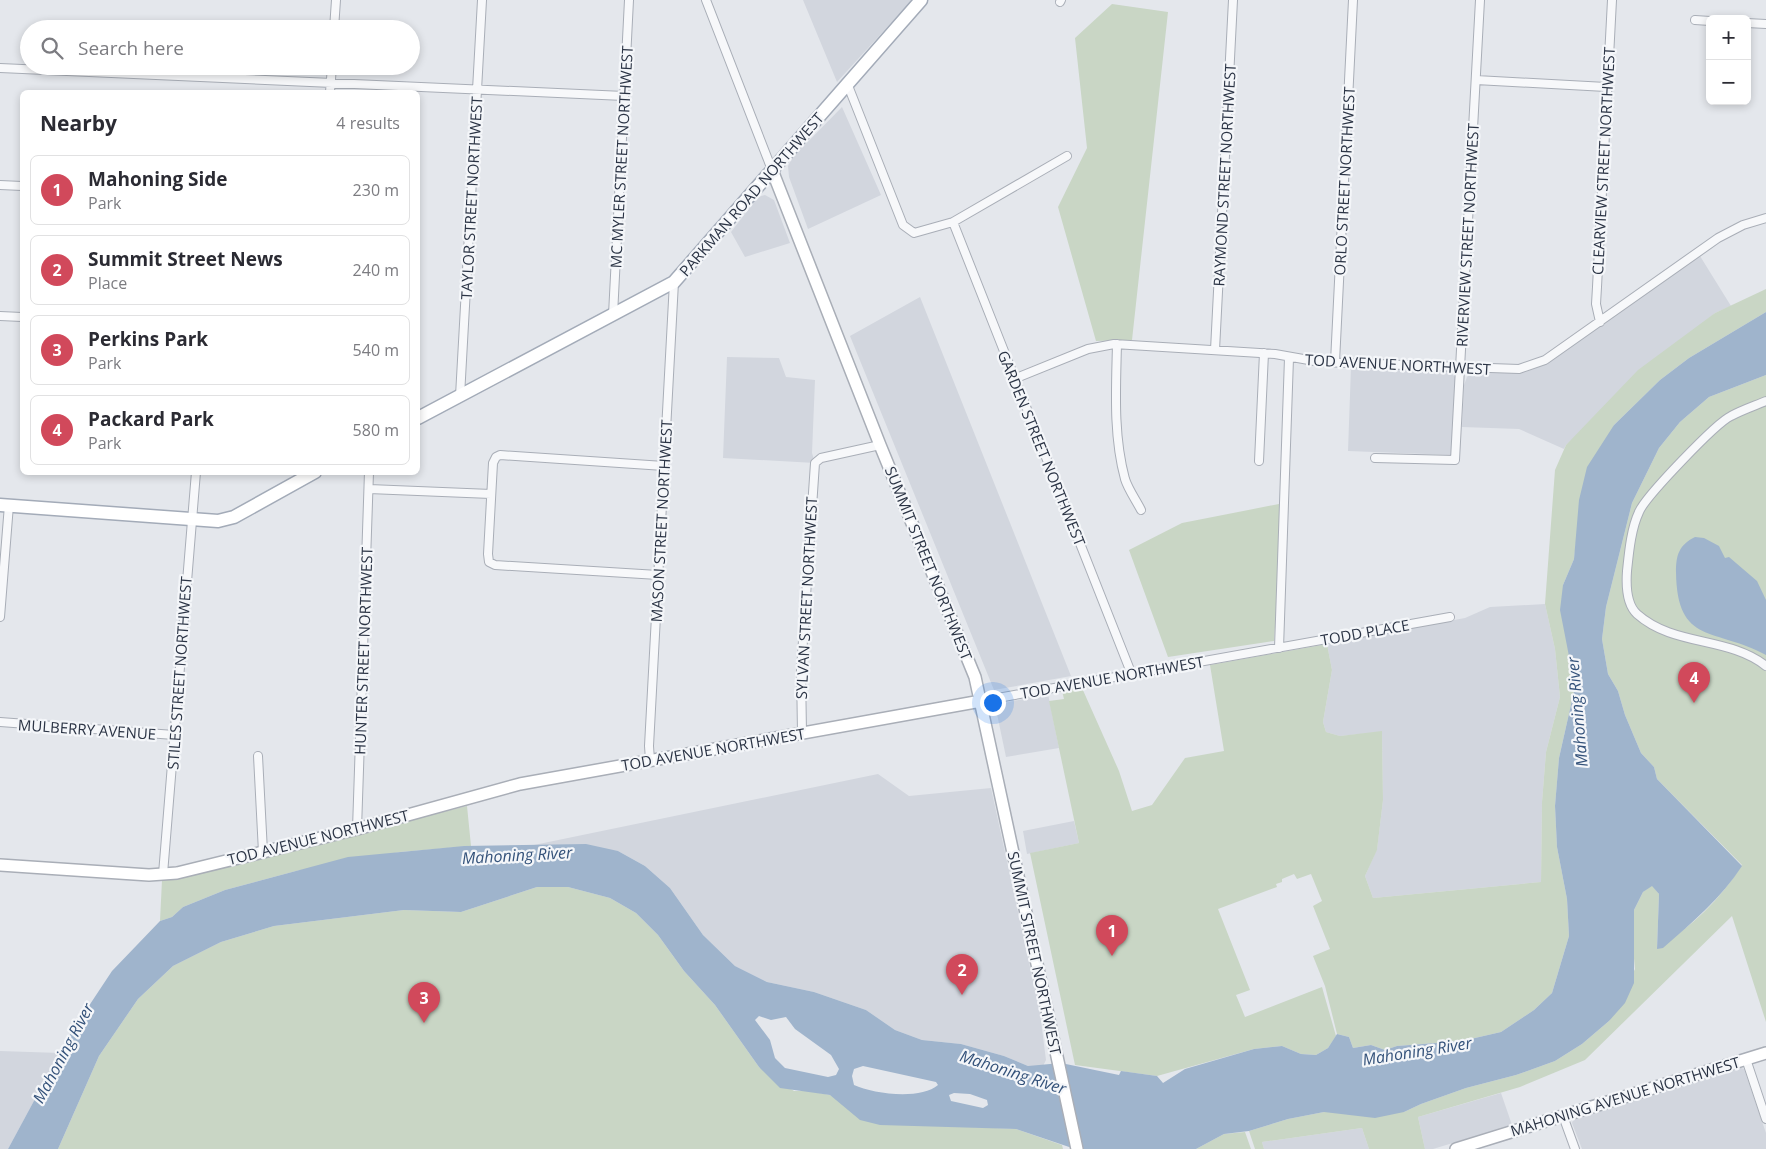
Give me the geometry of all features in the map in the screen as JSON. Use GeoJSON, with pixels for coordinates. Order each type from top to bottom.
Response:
{"type":"FeatureCollection","features":[{"type":"Feature","properties":{"kind":"main road","name":"PARKMAN ROAD NORTHWEST"},"geometry":{"type":"LineString","coordinates":[[420,417],[674,282],[921,0]]}},
{"type":"Feature","properties":{"kind":"main road","name":"SUMMIT STREET NORTHWEST"},"geometry":{"type":"LineString","coordinates":[[772,170],[880,445],[970,663],[981,701],[1077,1149]]}},
{"type":"Feature","properties":{"kind":"main road"},"geometry":{"type":"LineString","coordinates":[[5,505],[218,521],[234,517],[308,475]]}},
{"type":"Feature","properties":{"kind":"main road","name":"TOD AVENUE NORTHWEST"},"geometry":{"type":"LineString","coordinates":[[0,865],[149,875],[163,874],[357,829],[520,784],[981,701]]}},
{"type":"Feature","properties":{"kind":"main road","name":"MAHONING AVENUE NORTHWEST"},"geometry":{"type":"LineString","coordinates":[[1456,1149],[1766,1053]]}},
{"type":"Feature","properties":{"kind":"street"},"geometry":{"type":"LineString","coordinates":[[335,20],[336,0]]}},
{"type":"Feature","properties":{"kind":"street","name":"TAYLOR STREET NORTHWEST"},"geometry":{"type":"LineString","coordinates":[[460,396],[482,0]]}},
{"type":"Feature","properties":{"kind":"street","name":"MC MYLER STREET NORTHWEST"},"geometry":{"type":"LineString","coordinates":[[613,315],[629,0]]}},
{"type":"Feature","properties":{"kind":"street","name":"SUMMIT STREET NORTHWEST"},"geometry":{"type":"LineString","coordinates":[[706,0],[772,170]]}},
{"type":"Feature","properties":{"kind":"street","name":"RAYMOND STREET NORTHWEST"},"geometry":{"type":"LineString","coordinates":[[1215,350],[1233,0]]}},
{"type":"Feature","properties":{"kind":"street","name":"ORLO STREET NORTHWEST"},"geometry":{"type":"LineString","coordinates":[[1335,362],[1353,0]]}},
{"type":"Feature","properties":{"kind":"street","name":"RIVERVIEW STREET NORTHWEST"},"geometry":{"type":"LineString","coordinates":[[1375,458],[1455,460],[1480,0]]}},
{"type":"Feature","properties":{"kind":"street","name":"CLEARVIEW STREET NORTHWEST"},"geometry":{"type":"LineString","coordinates":[[1600,322],[1597,287],[1606,86],[1612,0]]}},
{"type":"Feature","properties":{"kind":"street"},"geometry":{"type":"LineString","coordinates":[[1695,20],[1706,21]]}},
{"type":"Feature","properties":{"kind":"street"},"geometry":{"type":"LineString","coordinates":[[1751,23],[1766,24]]}},
{"type":"Feature","properties":{"kind":"street"},"geometry":{"type":"LineString","coordinates":[[0,68],[20,69]]}},
{"type":"Feature","properties":{"kind":"street"},"geometry":{"type":"LineString","coordinates":[[144,75],[624,96]]}},
{"type":"Feature","properties":{"kind":"street"},"geometry":{"type":"LineString","coordinates":[[330,90],[331,75]]}},
{"type":"Feature","properties":{"kind":"street"},"geometry":{"type":"LineString","coordinates":[[1476,80],[1606,86]]}},
{"type":"Feature","properties":{"kind":"street"},"geometry":{"type":"LineString","coordinates":[[847,83],[904,225],[911,232],[920,233],[953,222],[1067,156]]}},
{"type":"Feature","properties":{"kind":"street"},"geometry":{"type":"LineString","coordinates":[[0,185],[20,186]]}},
{"type":"Feature","properties":{"kind":"street","name":"TOD AVENUE NORTHWEST"},"geometry":{"type":"LineString","coordinates":[[981,701],[1279,648],[1289,358],[1335,362],[1511,370],[1528,367],[1545,360],[1718,238],[1743,225],[1766,218]]}},
{"type":"Feature","properties":{"kind":"street","name":"GARDEN STREET NORTHWEST"},"geometry":{"type":"LineString","coordinates":[[953,222],[1132,674]]}},
{"type":"Feature","properties":{"kind":"street","name":"MASON STREET NORTHWEST"},"geometry":{"type":"LineString","coordinates":[[650,760],[649,746],[674,282]]}},
{"type":"Feature","properties":{"kind":"street"},"geometry":{"type":"LineString","coordinates":[[0,316],[20,317]]}},
{"type":"Feature","properties":{"kind":"street"},"geometry":{"type":"LineString","coordinates":[[1117,344],[1116,401],[1118,436],[1125,480],[1141,510]]}},
{"type":"Feature","properties":{"kind":"street"},"geometry":{"type":"LineString","coordinates":[[1014,379],[1088,349],[1117,344],[1264,353],[1289,358]]}},
{"type":"Feature","properties":{"kind":"street"},"geometry":{"type":"LineString","coordinates":[[1259,461],[1264,353]]}},
{"type":"Feature","properties":{"kind":"street"},"geometry":{"type":"LineString","coordinates":[[1766,401],[1729,416],[1666,478],[1639,511],[1628,554],[1626,589],[1636,612],[1664,632],[1708,642],[1754,656],[1766,666]]}},
{"type":"Feature","properties":{"kind":"street","name":"SYLVAN STREET NORTHWEST"},"geometry":{"type":"LineString","coordinates":[[802,734],[801,670],[815,463],[821,458],[880,445]]}},
{"type":"Feature","properties":{"kind":"street"},"geometry":{"type":"LineString","coordinates":[[658,575],[492,564],[488,554],[493,463],[496,457],[500,455],[664,466]]}},
{"type":"Feature","properties":{"kind":"street","name":"STILES STREET NORTHWEST"},"geometry":{"type":"LineString","coordinates":[[163,874],[196,475]]}},
{"type":"Feature","properties":{"kind":"street","name":"HUNTER STREET NORTHWEST"},"geometry":{"type":"LineString","coordinates":[[357,829],[369,475]]}},
{"type":"Feature","properties":{"kind":"street"},"geometry":{"type":"LineString","coordinates":[[369,489],[492,494]]}},
{"type":"Feature","properties":{"kind":"street"},"geometry":{"type":"LineString","coordinates":[[0,617],[5,505]]}},
{"type":"Feature","properties":{"kind":"street","name":"TODD PLACE"},"geometry":{"type":"LineString","coordinates":[[1279,648],[1450,617]]}},
{"type":"Feature","properties":{"kind":"street","name":"MULBERRY AVENUE"},"geometry":{"type":"LineString","coordinates":[[0,722],[174,735]]}},
{"type":"Feature","properties":{"kind":"street"},"geometry":{"type":"LineString","coordinates":[[258,756],[263,852]]}},
{"type":"Feature","properties":{"kind":"street"},"geometry":{"type":"LineString","coordinates":[[1746,1059],[1766,1119]]}},
{"type":"Feature","properties":{"kind":"street"},"geometry":{"type":"LineString","coordinates":[[1563,1116],[1576,1149]]}},
{"type":"Feature","properties":{"kind":"shaded area"},"geometry":{"type":"Polygon","coordinates":[[[803,0],[912,0],[837,82],[803,0]]]}},
{"type":"Feature","properties":{"kind":"shaded area"},"geometry":{"type":"Polygon","coordinates":[[[842,107],[881,195],[808,229],[789,177],[788,166],[792,158],[842,107]]]}},
{"type":"Feature","properties":{"kind":"shaded area"},"geometry":{"type":"Polygon","coordinates":[[[765,195],[774,200],[790,243],[745,257],[731,232],[758,197],[765,195]]]}},
{"type":"Feature","properties":{"kind":"shaded area"},"geometry":{"type":"Polygon","coordinates":[[[1700,256],[1731,306],[1715,313],[1566,445],[1564,449],[1519,429],[1462,427],[1464,385],[1467,377],[1472,372],[1525,372],[1547,364],[1700,256]]]}},
{"type":"Feature","properties":{"kind":"shaded area"},"geometry":{"type":"Polygon","coordinates":[[[920,297],[1071,676],[994,690],[850,336],[920,297]]]}},
{"type":"Feature","properties":{"kind":"shaded area"},"geometry":{"type":"Polygon","coordinates":[[[727,357],[779,358],[786,377],[815,380],[812,453],[815,463],[723,458],[727,357]]]}},
{"type":"Feature","properties":{"kind":"shaded area"},"geometry":{"type":"Polygon","coordinates":[[[1351,367],[1449,371],[1455,377],[1452,455],[1348,451],[1351,367]]]}},
{"type":"Feature","properties":{"kind":"shaded area"},"geometry":{"type":"Polygon","coordinates":[[[1545,604],[1555,649],[1560,697],[1546,752],[1542,802],[1541,882],[1373,898],[1365,876],[1377,849],[1383,800],[1382,732],[1340,736],[1326,732],[1323,722],[1332,670],[1327,644],[1465,618],[1490,607],[1545,604]]]}},
{"type":"Feature","properties":{"kind":"shaded area"},"geometry":{"type":"Polygon","coordinates":[[[1048,694],[1059,748],[1006,757],[997,714],[999,704],[1048,694]]]}},
{"type":"Feature","properties":{"kind":"shaded area"},"geometry":{"type":"Polygon","coordinates":[[[878,774],[909,796],[991,788],[1040,1013],[1046,1060],[1043,1066],[1028,1066],[1004,1056],[961,1044],[922,1040],[895,1030],[866,1010],[814,992],[767,982],[735,966],[703,935],[670,888],[645,866],[618,851],[534,845],[878,774]]]}},
{"type":"Feature","properties":{"kind":"shaded area"},"geometry":{"type":"Polygon","coordinates":[[[1074,821],[1079,843],[1027,854],[1023,831],[1074,821]]]}},
{"type":"Feature","properties":{"kind":"shaded area"},"geometry":{"type":"Polygon","coordinates":[[[0,1051],[60,1053],[8,1149],[0,1149],[0,1051]]]}},
{"type":"Feature","properties":{"kind":"shaded area"},"geometry":{"type":"Polygon","coordinates":[[[1739,1067],[1744,1069],[1766,1133],[1766,1149],[1582,1149],[1572,1123],[1574,1118],[1739,1067]]]}},
{"type":"Feature","properties":{"kind":"shaded area"},"geometry":{"type":"Polygon","coordinates":[[[1501,1093],[1512,1125],[1433,1149],[1425,1149],[1418,1117],[1501,1093]]]}},
{"type":"Feature","properties":{"kind":"shaded area"},"geometry":{"type":"Polygon","coordinates":[[[1362,1128],[1369,1149],[1264,1149],[1262,1142],[1362,1128]]]}},
{"type":"Feature","properties":{"kind":"green space"},"geometry":{"type":"Polygon","coordinates":[[[1112,4],[1168,12],[1132,340],[1096,341],[1058,207],[1087,148],[1075,38],[1112,4]]]}},
{"type":"Feature","properties":{"kind":"green space"},"geometry":{"type":"Polygon","coordinates":[[[1766,289],[1766,312],[1689,358],[1660,380],[1614,425],[1577,535],[1574,559],[1563,585],[1575,687],[1559,758],[1555,806],[1557,847],[1567,899],[1569,936],[1552,993],[1534,1010],[1501,1032],[1462,1041],[1397,1046],[1385,1050],[1371,1045],[1353,1048],[1349,1037],[1337,1034],[1325,986],[1313,956],[1330,949],[1313,906],[1322,901],[1311,874],[1297,879],[1294,874],[1282,879],[1282,882],[1276,884],[1277,887],[1218,909],[1250,990],[1236,995],[1245,1017],[1322,987],[1336,1036],[1328,1048],[1316,1055],[1301,1054],[1282,1046],[1254,1049],[1157,1076],[1075,1065],[1030,853],[1079,843],[1049,701],[1064,699],[1062,691],[1082,688],[1119,771],[1132,811],[1152,805],[1185,758],[1224,751],[1210,665],[1327,644],[1332,670],[1323,722],[1326,732],[1340,736],[1382,731],[1383,800],[1377,850],[1365,876],[1373,898],[1541,882],[1542,802],[1546,752],[1560,697],[1555,649],[1545,604],[1555,470],[1566,445],[1638,370],[1715,313],[1766,289]]]}},
{"type":"Feature","properties":{"kind":"green space"},"geometry":{"type":"Polygon","coordinates":[[[1766,375],[1766,1022],[1732,916],[1585,1060],[1520,1087],[1418,1117],[1425,1149],[1369,1149],[1362,1128],[1262,1142],[1264,1149],[1255,1149],[1249,1131],[1288,1119],[1324,1112],[1404,1112],[1466,1088],[1516,1075],[1555,1061],[1582,1044],[1609,1021],[1635,969],[1633,948],[1634,910],[1643,892],[1652,885],[1659,894],[1657,949],[1682,932],[1704,912],[1724,890],[1742,865],[1657,779],[1654,767],[1641,753],[1625,715],[1618,691],[1608,674],[1602,639],[1606,607],[1632,503],[1659,448],[1680,422],[1709,397],[1766,375]]]}},
{"type":"Feature","properties":{"kind":"green space"},"geometry":{"type":"Polygon","coordinates":[[[1284,503],[1274,641],[1168,657],[1129,550],[1182,523],[1284,503]]]}},
{"type":"Feature","properties":{"kind":"green space"},"geometry":{"type":"Polygon","coordinates":[[[467,806],[471,846],[400,852],[296,871],[225,890],[183,907],[172,917],[160,921],[162,880],[174,879],[467,806]]]}},
{"type":"Feature","properties":{"kind":"green space"},"geometry":{"type":"Polygon","coordinates":[[[537,887],[568,887],[610,898],[636,913],[658,935],[684,971],[715,1005],[759,1067],[794,1091],[809,1091],[830,1095],[952,1126],[1016,1129],[1062,1145],[1063,1149],[58,1149],[99,1056],[138,999],[173,966],[221,942],[274,926],[404,910],[461,912],[537,887]]]}},
{"type":"Feature","properties":{"kind":"green space"},"geometry":{"type":"Polygon","coordinates":[[[1245,1132],[1251,1149],[1196,1149],[1224,1134],[1245,1132]]]}},
{"type":"Feature","properties":{"kind":"water","name":"Mahoning River"},"geometry":{"type":"Polygon","coordinates":[[[1766,312],[1766,375],[1709,397],[1680,422],[1659,448],[1632,503],[1606,607],[1602,639],[1608,674],[1618,691],[1625,715],[1641,753],[1654,767],[1657,779],[1742,866],[1716,899],[1663,948],[1657,949],[1659,894],[1652,886],[1643,892],[1634,910],[1634,983],[1625,1003],[1609,1021],[1582,1044],[1555,1061],[1516,1075],[1466,1088],[1404,1112],[1375,1118],[1324,1112],[1288,1119],[1249,1131],[1224,1134],[1196,1149],[1075,1149],[1016,1129],[880,1125],[860,1120],[830,1095],[780,1088],[759,1067],[715,1005],[684,971],[658,935],[636,913],[610,898],[568,887],[537,887],[461,912],[404,910],[274,926],[221,942],[173,966],[138,999],[99,1056],[58,1149],[8,1149],[69,1036],[112,971],[160,921],[172,917],[183,907],[225,890],[348,857],[464,846],[586,844],[618,851],[645,866],[670,888],[703,935],[735,966],[767,982],[814,992],[866,1010],[895,1030],[922,1040],[961,1044],[1004,1056],[1028,1066],[1061,1063],[1119,1075],[1121,1071],[1157,1076],[1163,1083],[1185,1069],[1254,1049],[1282,1046],[1301,1054],[1316,1055],[1328,1048],[1337,1034],[1349,1037],[1353,1048],[1371,1045],[1385,1050],[1397,1046],[1462,1041],[1501,1032],[1534,1010],[1552,993],[1569,936],[1567,899],[1557,847],[1555,806],[1559,758],[1575,687],[1560,610],[1563,585],[1574,559],[1579,500],[1587,467],[1614,425],[1660,380],[1689,358],[1766,312]],[[759,1016],[755,1020],[770,1040],[775,1058],[785,1068],[828,1077],[836,1075],[839,1069],[831,1055],[795,1029],[786,1017],[771,1020],[759,1016]],[[863,1066],[854,1069],[852,1076],[854,1085],[873,1091],[897,1094],[920,1093],[938,1085],[936,1082],[863,1066]],[[954,1093],[949,1095],[951,1101],[983,1108],[988,1105],[987,1100],[970,1094],[954,1093]]]}},
{"type":"Feature","properties":{"kind":"water"},"geometry":{"type":"Polygon","coordinates":[[[1695,537],[1704,538],[1719,546],[1725,558],[1729,557],[1757,581],[1766,600],[1766,655],[1748,646],[1702,631],[1691,623],[1683,612],[1678,596],[1677,560],[1685,543],[1695,537]]]}},
{"type":"Feature","properties":{"kind":"place","name":"Packard Park"},"geometry":{"type":"Point","coordinates":[1694,703]}},
{"type":"Feature","properties":{"kind":"place","name":"Mahoning Side"},"geometry":{"type":"Point","coordinates":[1112,956]}},
{"type":"Feature","properties":{"kind":"place","name":"Summit Street News"},"geometry":{"type":"Point","coordinates":[962,995]}},
{"type":"Feature","properties":{"kind":"place","name":"Perkins Park"},"geometry":{"type":"Point","coordinates":[424,1023]}}]}
